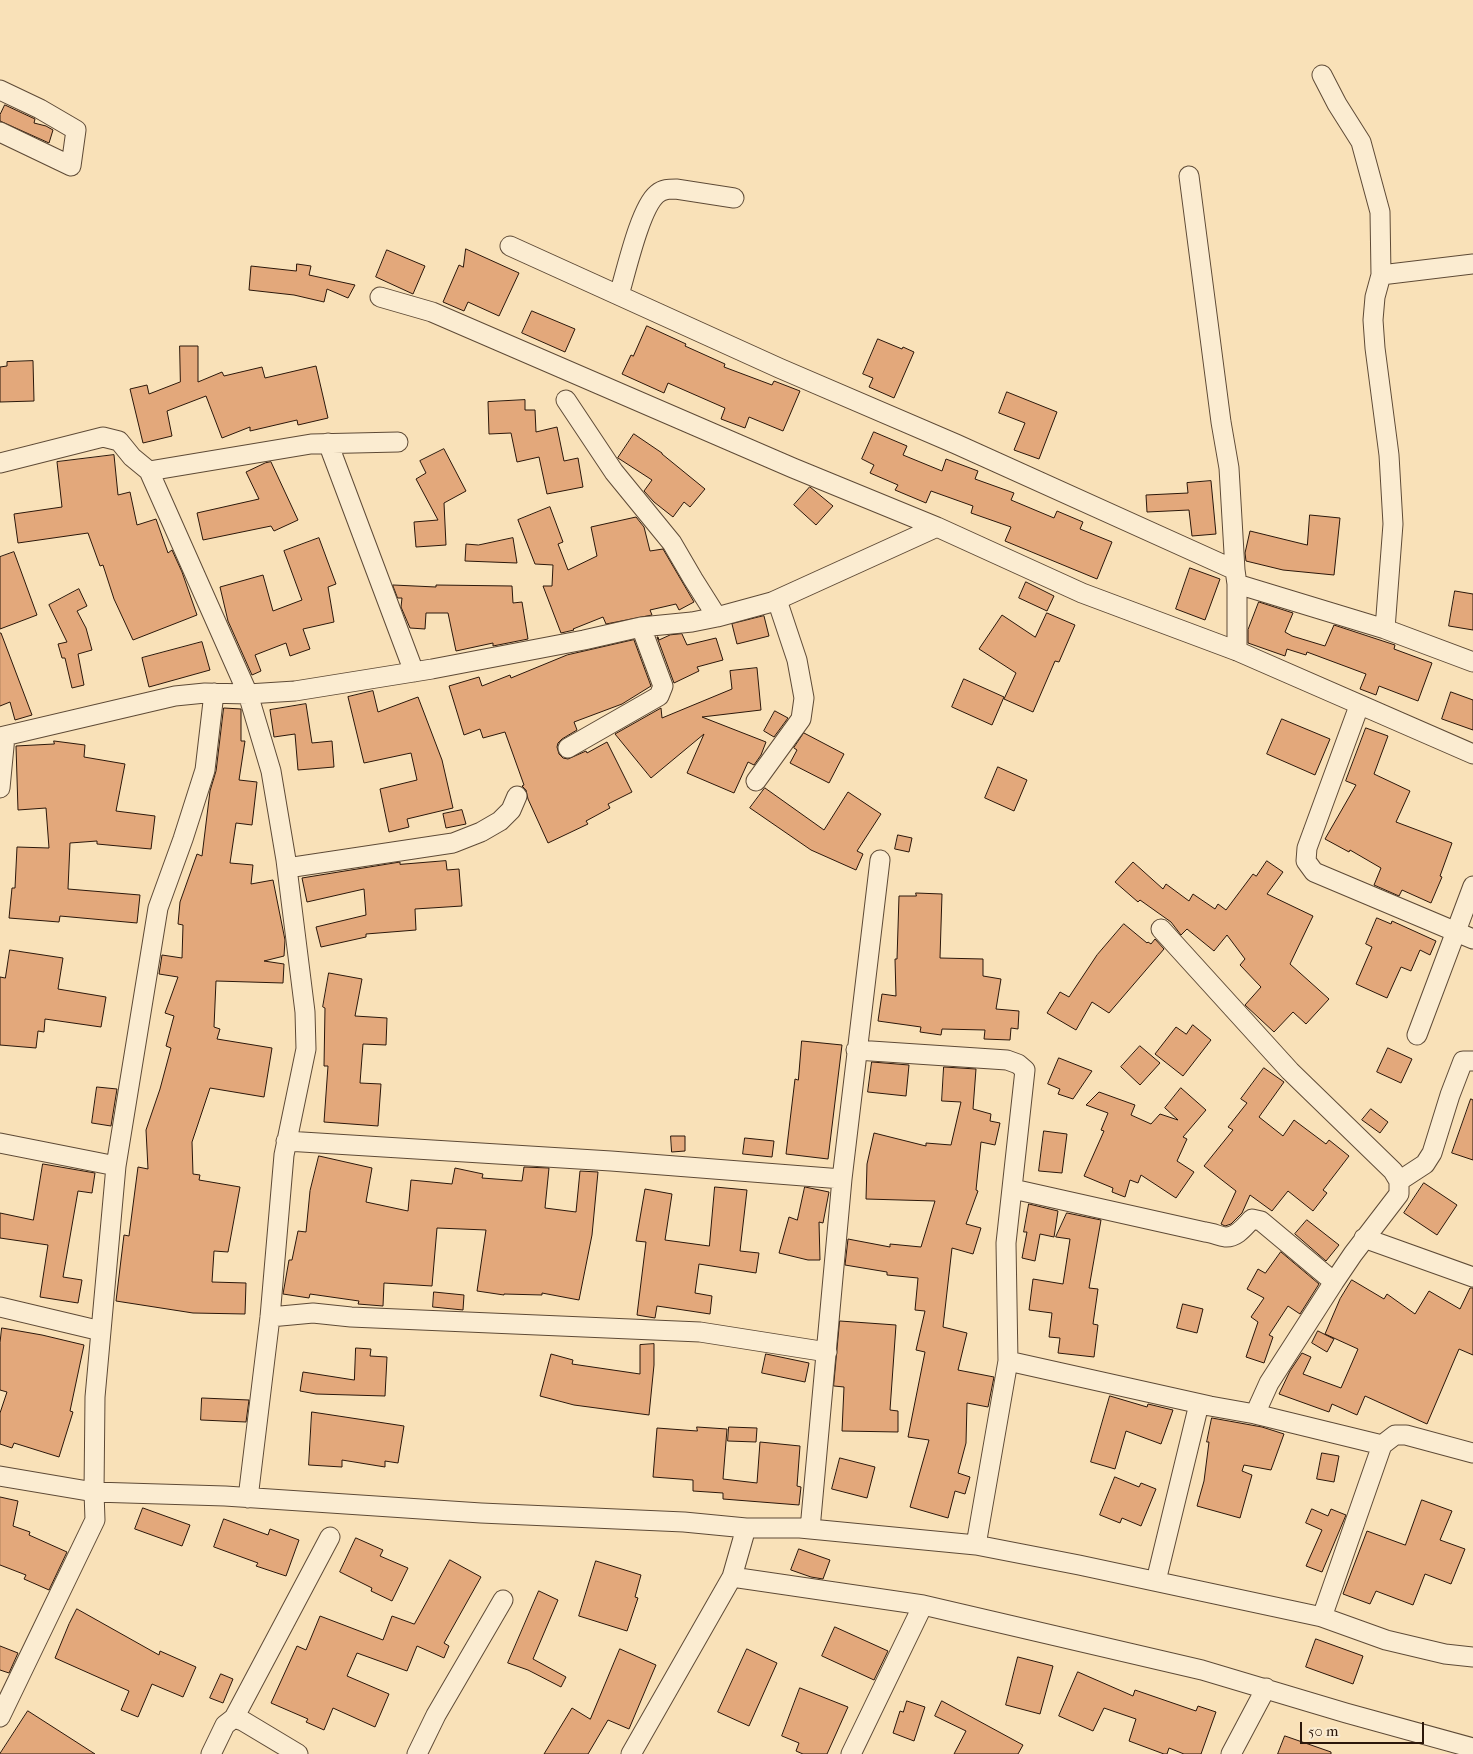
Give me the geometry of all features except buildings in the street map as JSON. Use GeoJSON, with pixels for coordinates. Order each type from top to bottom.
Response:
{"type":"FeatureCollection","features":[{"type":"Feature","properties":{"kind":"street"},"geometry":{"type":"LineString","coordinates":[[1322,75],[1337,104],[1361,142],[1380,212],[1381,275],[1373,320],[1389,455],[1393,524],[1385,629]]}},
{"type":"Feature","properties":{"kind":"street"},"geometry":{"type":"LineString","coordinates":[[0,90],[40,109],[76,130],[71,166],[0,132]]}},
{"type":"Feature","properties":{"kind":"street"},"geometry":{"type":"LineString","coordinates":[[1189,176],[1221,422],[1229,468],[1236,577],[1237,651]]}},
{"type":"Feature","properties":{"kind":"street"},"geometry":{"type":"LineString","coordinates":[[619,295],[642,221],[651,200],[659,192],[666,189],[676,189],[734,198]]}},
{"type":"Feature","properties":{"kind":"street"},"geometry":{"type":"LineString","coordinates":[[510,246],[779,368],[956,444],[1236,577],[1473,662]]}},
{"type":"Feature","properties":{"kind":"street"},"geometry":{"type":"LineString","coordinates":[[1381,275],[1473,264]]}},
{"type":"Feature","properties":{"kind":"street"},"geometry":{"type":"LineString","coordinates":[[380,297],[432,312],[793,468],[937,527],[1082,593],[1237,651],[1359,706],[1473,754]]}},
{"type":"Feature","properties":{"kind":"street"},"geometry":{"type":"LineString","coordinates":[[566,400],[614,472],[672,543],[717,617]]}},
{"type":"Feature","properties":{"kind":"street"},"geometry":{"type":"LineString","coordinates":[[0,463],[103,436],[119,441],[132,457],[149,470],[248,694],[271,771],[287,868],[305,1012],[306,1049],[284,1154],[270,1317],[248,1498]]}},
{"type":"Feature","properties":{"kind":"street"},"geometry":{"type":"LineString","coordinates":[[149,470],[311,444],[398,442]]}},
{"type":"Feature","properties":{"kind":"street"},"geometry":{"type":"LineString","coordinates":[[328,444],[414,672]]}},
{"type":"Feature","properties":{"kind":"street"},"geometry":{"type":"LineString","coordinates":[[0,788],[3,737],[175,696],[295,691],[414,672],[574,642],[641,627],[692,622],[744,611],[777,600],[937,527]]}},
{"type":"Feature","properties":{"kind":"street"},"geometry":{"type":"LineString","coordinates":[[756,781],[801,719],[804,698],[797,660],[777,600]]}},
{"type":"Feature","properties":{"kind":"street"},"geometry":{"type":"LineString","coordinates":[[568,748],[659,696],[663,686],[641,627]]}},
{"type":"Feature","properties":{"kind":"street"},"geometry":{"type":"LineString","coordinates":[[0,1717],[95,1520],[95,1397],[116,1166],[158,908],[205,770],[214,693]]}},
{"type":"Feature","properties":{"kind":"street"},"geometry":{"type":"LineString","coordinates":[[1359,706],[1307,848],[1306,861],[1314,872],[1473,939]]}},
{"type":"Feature","properties":{"kind":"street"},"geometry":{"type":"LineString","coordinates":[[287,868],[453,843],[482,832],[500,821],[511,810],[517,796]]}},
{"type":"Feature","properties":{"kind":"street"},"geometry":{"type":"LineString","coordinates":[[810,1529],[842,1179],[880,860]]}},
{"type":"Feature","properties":{"kind":"street"},"geometry":{"type":"LineString","coordinates":[[1417,1035],[1473,886]]}},
{"type":"Feature","properties":{"kind":"street"},"geometry":{"type":"LineString","coordinates":[[1161,928],[1290,1071],[1393,1171],[1399,1181],[1399,1194],[1364,1238],[1334,1282],[1269,1383],[1255,1414]]}},
{"type":"Feature","properties":{"kind":"street"},"geometry":{"type":"LineString","coordinates":[[856,1050],[1008,1060],[1018,1064],[1025,1070],[1006,1244],[1008,1361],[976,1545]]}},
{"type":"Feature","properties":{"kind":"street"},"geometry":{"type":"LineString","coordinates":[[1399,1181],[1425,1164],[1432,1153],[1463,1060],[1473,1061]]}},
{"type":"Feature","properties":{"kind":"street"},"geometry":{"type":"LineString","coordinates":[[286,1141],[611,1161],[842,1179]]}},
{"type":"Feature","properties":{"kind":"street"},"geometry":{"type":"LineString","coordinates":[[0,1144],[116,1166]]}},
{"type":"Feature","properties":{"kind":"street"},"geometry":{"type":"LineString","coordinates":[[1013,1189],[1226,1237],[1238,1233],[1252,1219],[1261,1221],[1334,1282]]}},
{"type":"Feature","properties":{"kind":"street"},"geometry":{"type":"LineString","coordinates":[[1364,1238],[1473,1277]]}},
{"type":"Feature","properties":{"kind":"street"},"geometry":{"type":"LineString","coordinates":[[0,1307],[101,1331]]}},
{"type":"Feature","properties":{"kind":"street"},"geometry":{"type":"LineString","coordinates":[[270,1317],[313,1314],[700,1332],[827,1352]]}},
{"type":"Feature","properties":{"kind":"street"},"geometry":{"type":"LineString","coordinates":[[1008,1361],[1198,1404],[1255,1414],[1382,1445]]}},
{"type":"Feature","properties":{"kind":"street"},"geometry":{"type":"LineString","coordinates":[[1156,1581],[1198,1404]]}},
{"type":"Feature","properties":{"kind":"street"},"geometry":{"type":"LineString","coordinates":[[1322,1616],[1382,1445],[1395,1435],[1406,1435],[1473,1453]]}},
{"type":"Feature","properties":{"kind":"street"},"geometry":{"type":"LineString","coordinates":[[0,1476],[94,1492],[248,1498],[481,1513],[684,1522],[746,1528],[810,1529],[976,1545],[1322,1616],[1386,1640],[1445,1654],[1473,1658]]}},
{"type":"Feature","properties":{"kind":"street"},"geometry":{"type":"LineString","coordinates":[[631,1754],[732,1577],[746,1528]]}},
{"type":"Feature","properties":{"kind":"street"},"geometry":{"type":"LineString","coordinates":[[211,1754],[225,1725],[234,1718],[330,1536]]}},
{"type":"Feature","properties":{"kind":"street"},"geometry":{"type":"LineString","coordinates":[[732,1577],[923,1605],[1202,1670],[1473,1748]]}},
{"type":"Feature","properties":{"kind":"street"},"geometry":{"type":"LineString","coordinates":[[417,1754],[436,1715],[503,1600]]}},
{"type":"Feature","properties":{"kind":"street"},"geometry":{"type":"LineString","coordinates":[[851,1754],[923,1605]]}},
{"type":"Feature","properties":{"kind":"street"},"geometry":{"type":"LineString","coordinates":[[1232,1754],[1266,1688]]}},
{"type":"Feature","properties":{"kind":"street"},"geometry":{"type":"LineString","coordinates":[[234,1718],[244,1721],[298,1754]]}}]}
